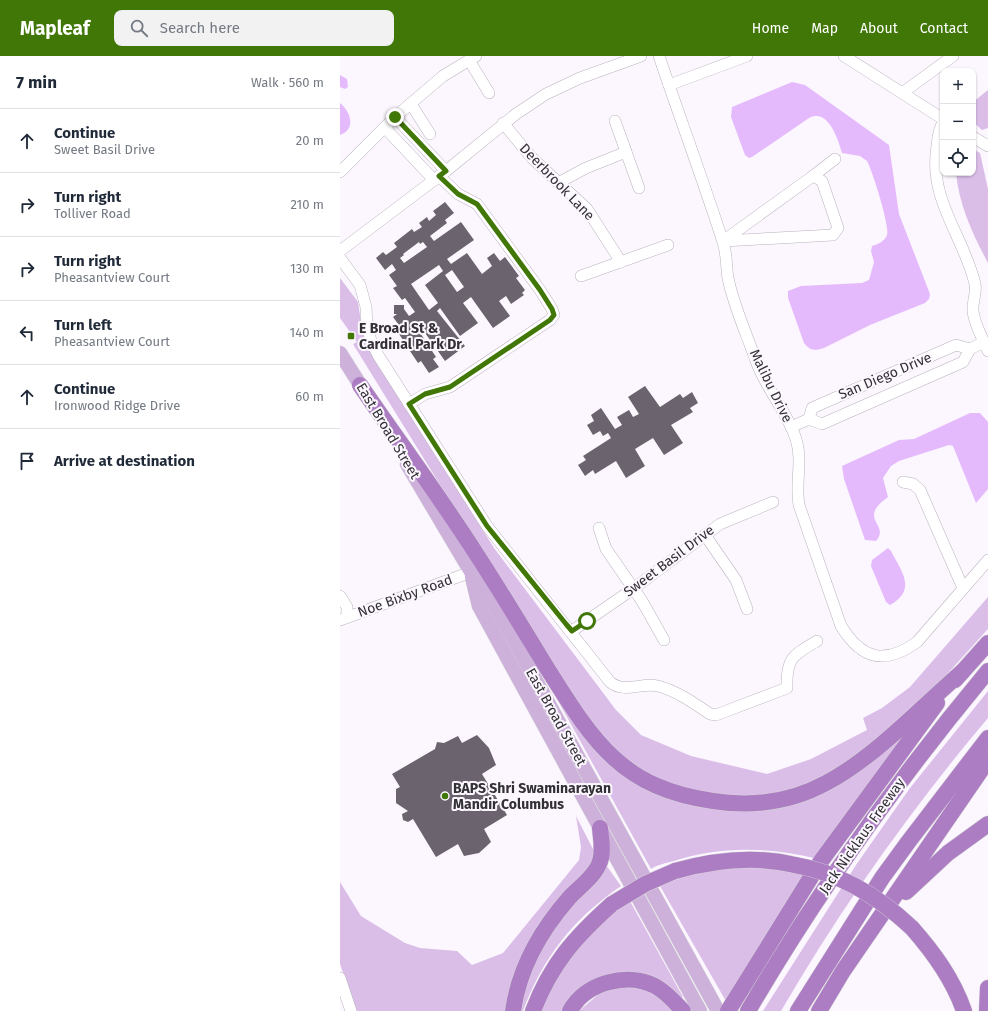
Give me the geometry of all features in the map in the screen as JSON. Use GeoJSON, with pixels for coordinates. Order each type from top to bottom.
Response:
{"type":"FeatureCollection","features":[{"type":"Feature","properties":{"kind":"highway"},"geometry":{"type":"LineString","coordinates":[[360,385],[476,554],[588,732],[604,750],[626,769],[649,782],[676,794],[737,804],[758,804],[795,796],[826,783],[852,766],[897,730],[962,672]]}},
{"type":"Feature","properties":{"kind":"highway"},"geometry":{"type":"LineString","coordinates":[[728,1011],[821,861],[962,672],[988,643]]}},
{"type":"Feature","properties":{"kind":"highway","name":"Jack Nicklaus Freeway"},"geometry":{"type":"LineString","coordinates":[[748,1011],[848,853],[907,772],[988,671]]}},
{"type":"Feature","properties":{"kind":"highway"},"geometry":{"type":"LineString","coordinates":[[798,1011],[882,878],[953,781],[988,738]]}},
{"type":"Feature","properties":{"kind":"highway"},"geometry":{"type":"LineString","coordinates":[[819,1011],[872,928],[988,760]]}},
{"type":"Feature","properties":{"kind":"highway"},"geometry":{"type":"LineString","coordinates":[[872,928],[923,875],[966,839],[988,824]]}},
{"type":"Feature","properties":{"kind":"highway"},"geometry":{"type":"LineString","coordinates":[[513,1011],[523,972],[543,932],[553,916],[599,865],[602,843],[600,828]]}},
{"type":"Feature","properties":{"kind":"highway"},"geometry":{"type":"LineString","coordinates":[[533,1011],[547,979],[558,960],[583,930],[612,904],[645,884],[675,871],[710,862],[731,860],[769,860],[828,873],[879,899],[912,928],[933,952],[945,970],[964,1011]]}},
{"type":"Feature","properties":{"kind":"highway"},"geometry":{"type":"LineString","coordinates":[[570,1011],[583,996],[596,987],[611,982],[627,980],[655,986],[694,1010]]}},
{"type":"Feature","properties":{"kind":"highway"},"geometry":{"type":"LineString","coordinates":[[987,1011],[988,988]]}},
{"type":"Feature","properties":{"kind":"main road","name":"East Broad Street"},"geometry":{"type":"LineString","coordinates":[[340,353],[471,572],[492,599],[718,1011]]}},
{"type":"Feature","properties":{"kind":"main road","name":"East Broad Street"},"geometry":{"type":"LineString","coordinates":[[471,572],[479,606],[600,828],[694,1010]]}},
{"type":"Feature","properties":{"kind":"street"},"geometry":{"type":"LineString","coordinates":[[340,251],[439,176],[503,124],[546,94],[580,78],[640,56]]}},
{"type":"Feature","properties":{"kind":"street","name":"Malibu Drive"},"geometry":{"type":"LineString","coordinates":[[659,56],[723,241],[728,278],[757,364],[791,428],[798,450],[800,471],[797,489],[799,505],[841,626],[847,637],[856,645],[876,656],[893,656],[917,642],[963,588]]}},
{"type":"Feature","properties":{"kind":"street"},"geometry":{"type":"LineString","coordinates":[[669,85],[747,56]]}},
{"type":"Feature","properties":{"kind":"street"},"geometry":{"type":"LineString","coordinates":[[846,56],[940,117]]}},
{"type":"Feature","properties":{"kind":"street"},"geometry":{"type":"LineString","coordinates":[[902,93],[953,56]]}},
{"type":"Feature","properties":{"kind":"street"},"geometry":{"type":"LineString","coordinates":[[340,172],[395,117],[443,76],[472,58],[489,93]]}},
{"type":"Feature","properties":{"kind":"street"},"geometry":{"type":"LineString","coordinates":[[411,104],[430,134]]}},
{"type":"Feature","properties":{"kind":"street"},"geometry":{"type":"LineString","coordinates":[[395,117],[439,176]]}},
{"type":"Feature","properties":{"kind":"street"},"geometry":{"type":"LineString","coordinates":[[615,121],[639,188]]}},
{"type":"Feature","properties":{"kind":"street","name":"Deerbrook Lane"},"geometry":{"type":"LineString","coordinates":[[503,124],[532,158],[587,209],[621,262]]}},
{"type":"Feature","properties":{"kind":"street"},"geometry":{"type":"LineString","coordinates":[[385,128],[458,194],[477,204],[540,290],[554,315],[550,320],[450,387],[425,394],[409,404]]}},
{"type":"Feature","properties":{"kind":"street"},"geometry":{"type":"LineString","coordinates":[[940,128],[935,155],[938,187],[943,207],[974,278],[976,286],[972,310],[986,346]]}},
{"type":"Feature","properties":{"kind":"street"},"geometry":{"type":"LineString","coordinates":[[976,139],[988,146]]}},
{"type":"Feature","properties":{"kind":"street"},"geometry":{"type":"LineString","coordinates":[[558,183],[586,168],[626,152]]}},
{"type":"Feature","properties":{"kind":"street"},"geometry":{"type":"LineString","coordinates":[[723,241],[835,159]]}},
{"type":"Feature","properties":{"kind":"street"},"geometry":{"type":"LineString","coordinates":[[723,241],[833,236],[838,228],[822,181],[813,176]]}},
{"type":"Feature","properties":{"kind":"street"},"geometry":{"type":"LineString","coordinates":[[581,276],[668,245]]}},
{"type":"Feature","properties":{"kind":"street"},"geometry":{"type":"LineString","coordinates":[[340,258],[360,285],[366,307],[369,333],[375,351],[487,526],[572,631],[600,671],[616,686],[622,688],[656,685],[675,692],[710,714],[716,715],[787,688],[789,664],[795,654],[817,641]]}},
{"type":"Feature","properties":{"kind":"street","name":"San Diego Drive"},"geometry":{"type":"LineString","coordinates":[[809,419],[812,408],[956,345],[970,349],[986,346]]}},
{"type":"Feature","properties":{"kind":"street","name":"San Diego Drive"},"geometry":{"type":"LineString","coordinates":[[791,428],[809,419],[822,424],[963,362],[970,349]]}},
{"type":"Feature","properties":{"kind":"street"},"geometry":{"type":"LineString","coordinates":[[884,376],[892,393]]}},
{"type":"Feature","properties":{"kind":"street"},"geometry":{"type":"LineString","coordinates":[[903,482],[913,484],[920,490],[963,588],[988,560]]}},
{"type":"Feature","properties":{"kind":"street","name":"Sweet Basil Drive"},"geometry":{"type":"LineString","coordinates":[[572,631],[633,589],[720,524],[773,502]]}},
{"type":"Feature","properties":{"kind":"street"},"geometry":{"type":"LineString","coordinates":[[599,528],[606,549],[652,616],[664,640]]}},
{"type":"Feature","properties":{"kind":"street"},"geometry":{"type":"LineString","coordinates":[[705,535],[736,580],[747,609]]}},
{"type":"Feature","properties":{"kind":"street","name":"Noe Bixby Road"},"geometry":{"type":"LineString","coordinates":[[344,618],[471,572]]}},
{"type":"Feature","properties":{"kind":"street"},"geometry":{"type":"LineString","coordinates":[[340,596],[347,607],[344,618]]}},
{"type":"Feature","properties":{"kind":"street"},"geometry":{"type":"LineString","coordinates":[[340,978],[351,1011]]}},
{"type":"Feature","properties":{"kind":"shaded area"},"geometry":{"type":"Polygon","coordinates":[[[340,75],[347,79],[348,87],[345,89],[340,87],[340,75]]]}},
{"type":"Feature","properties":{"kind":"shaded area"},"geometry":{"type":"Polygon","coordinates":[[[792,82],[805,85],[889,145],[899,214],[930,294],[929,299],[925,303],[870,325],[818,350],[811,349],[804,343],[788,298],[788,291],[801,286],[862,283],[869,280],[874,262],[871,251],[872,246],[883,241],[887,235],[887,230],[880,198],[867,161],[860,156],[842,153],[835,133],[827,121],[822,117],[816,116],[809,118],[752,157],[749,158],[745,155],[731,117],[732,107],[792,82]]]}},
{"type":"Feature","properties":{"kind":"shaded area"},"geometry":{"type":"Polygon","coordinates":[[[988,90],[988,128],[982,130],[976,125],[976,100],[988,90]]]}},
{"type":"Feature","properties":{"kind":"shaded area"},"geometry":{"type":"Polygon","coordinates":[[[340,103],[344,106],[349,115],[350,124],[349,129],[340,135],[340,103]]]}},
{"type":"Feature","properties":{"kind":"shaded area"},"geometry":{"type":"Polygon","coordinates":[[[976,151],[980,153],[988,189],[988,263],[977,242],[963,208],[956,176],[976,176],[976,151]]]}},
{"type":"Feature","properties":{"kind":"shaded area"},"geometry":{"type":"Polygon","coordinates":[[[340,278],[358,302],[362,329],[421,432],[494,548],[616,710],[641,735],[691,756],[767,774],[811,759],[867,730],[863,718],[882,708],[910,687],[988,597],[988,629],[929,694],[843,766],[796,789],[740,799],[687,792],[633,766],[586,721],[353,344],[357,342],[340,318],[340,278]]]}},
{"type":"Feature","properties":{"kind":"shaded area"},"geometry":{"type":"Polygon","coordinates":[[[970,413],[980,413],[988,422],[988,489],[976,503],[953,446],[949,445],[899,461],[891,466],[883,478],[888,497],[879,505],[875,511],[874,517],[880,530],[880,535],[876,541],[865,540],[844,479],[842,466],[899,440],[914,439],[970,413]]]}},
{"type":"Feature","properties":{"kind":"shaded area"},"geometry":{"type":"Polygon","coordinates":[[[888,548],[903,573],[905,580],[903,593],[890,605],[886,602],[871,566],[872,560],[888,548]]]}},
{"type":"Feature","properties":{"kind":"shaded area"},"geometry":{"type":"Polygon","coordinates":[[[547,681],[633,778],[769,806],[907,732],[814,858],[797,854],[762,850],[726,851],[691,856],[662,864],[651,869],[547,681]]]}},
{"type":"Feature","properties":{"kind":"shaded area"},"geometry":{"type":"Polygon","coordinates":[[[988,691],[988,718],[959,752],[878,860],[828,935],[781,1011],[763,1011],[856,865],[910,788],[988,691]]]}},
{"type":"Feature","properties":{"kind":"shaded area"},"geometry":{"type":"Polygon","coordinates":[[[576,816],[594,851],[593,864],[571,888],[508,1011],[356,1011],[340,964],[340,882],[361,916],[405,943],[420,948],[457,951],[472,965],[503,953],[579,860],[581,847],[576,816]]]}},
{"type":"Feature","properties":{"kind":"shaded area"},"geometry":{"type":"Polygon","coordinates":[[[606,865],[621,886],[588,912],[574,926],[550,956],[531,991],[523,1011],[517,1011],[522,989],[547,935],[606,865]]]}},
{"type":"Feature","properties":{"kind":"shaded area"},"geometry":{"type":"Polygon","coordinates":[[[759,866],[804,874],[727,1003],[660,886],[684,877],[709,871],[759,866]]]}},
{"type":"Feature","properties":{"kind":"shaded area"},"geometry":{"type":"Polygon","coordinates":[[[630,901],[683,997],[681,998],[639,974],[564,1011],[539,1011],[558,972],[601,922],[630,901]]]}},
{"type":"Feature","properties":{"kind":"shaded area"},"geometry":{"type":"Polygon","coordinates":[[[617,987],[648,989],[678,1011],[579,1011],[600,993],[617,987]]]}},
{"type":"Feature","properties":{"kind":"building"},"geometry":{"type":"Polygon","coordinates":[[[445,202],[454,213],[445,220],[447,223],[430,236],[434,241],[461,222],[474,240],[447,259],[451,264],[467,253],[482,274],[492,266],[487,258],[494,253],[500,261],[505,257],[519,276],[516,278],[525,290],[522,293],[524,295],[511,304],[506,296],[499,301],[510,316],[493,328],[471,297],[463,303],[478,323],[460,336],[440,308],[437,311],[465,346],[445,361],[418,323],[415,325],[436,357],[433,359],[439,367],[429,373],[421,361],[418,363],[410,351],[414,349],[408,341],[405,343],[397,331],[401,328],[393,317],[397,314],[394,314],[394,305],[404,305],[404,309],[409,316],[415,312],[405,298],[402,300],[393,288],[397,286],[389,275],[396,270],[392,264],[385,270],[376,258],[383,252],[386,255],[397,247],[394,243],[412,229],[414,232],[422,227],[419,223],[427,217],[429,221],[436,215],[433,211],[445,202]],[[419,242],[400,258],[404,263],[427,247],[423,242],[420,244],[419,242]],[[439,265],[411,284],[429,310],[438,303],[425,285],[443,271],[439,265]],[[452,270],[445,275],[457,292],[464,287],[452,270]]]}},
{"type":"Feature","properties":{"kind":"building"},"geometry":{"type":"Polygon","coordinates":[[[645,386],[660,407],[680,394],[683,398],[692,392],[698,403],[690,408],[693,412],[671,425],[683,443],[664,455],[653,438],[635,449],[645,466],[626,478],[616,461],[595,474],[593,470],[585,476],[578,465],[586,460],[583,456],[611,438],[608,433],[603,436],[600,431],[593,435],[587,425],[594,421],[591,415],[601,408],[615,429],[622,425],[617,417],[629,410],[633,417],[639,414],[628,397],[645,386]]]}},
{"type":"Feature","properties":{"kind":"building","name":"BAPS Shri Swaminarayan Mandir Columbus"},"geometry":{"type":"Polygon","coordinates":[[[477,735],[489,748],[496,765],[482,774],[507,815],[484,829],[491,842],[479,853],[464,856],[458,844],[436,857],[413,819],[408,822],[403,820],[402,814],[408,811],[396,803],[396,789],[400,787],[392,774],[435,749],[437,742],[444,743],[458,736],[462,743],[477,735]]]}},
{"type":"Feature","properties":{"kind":"place","name":"E Broad St & Cardinal Park Dr"},"geometry":{"type":"Point","coordinates":[351,336]}},
{"type":"Feature","properties":{"kind":"place","name":"BAPS Shri Swaminarayan Mandir Columbus"},"geometry":{"type":"Point","coordinates":[445,796]}},
{"type":"Feature","properties":{"kind":"route"},"geometry":{"type":"LineString","coordinates":[[395,117],[446,171],[439,176],[458,194],[477,204],[540,290],[554,315],[550,320],[450,387],[425,394],[409,404],[487,526],[566,624],[572,631],[587,621]]}}]}
